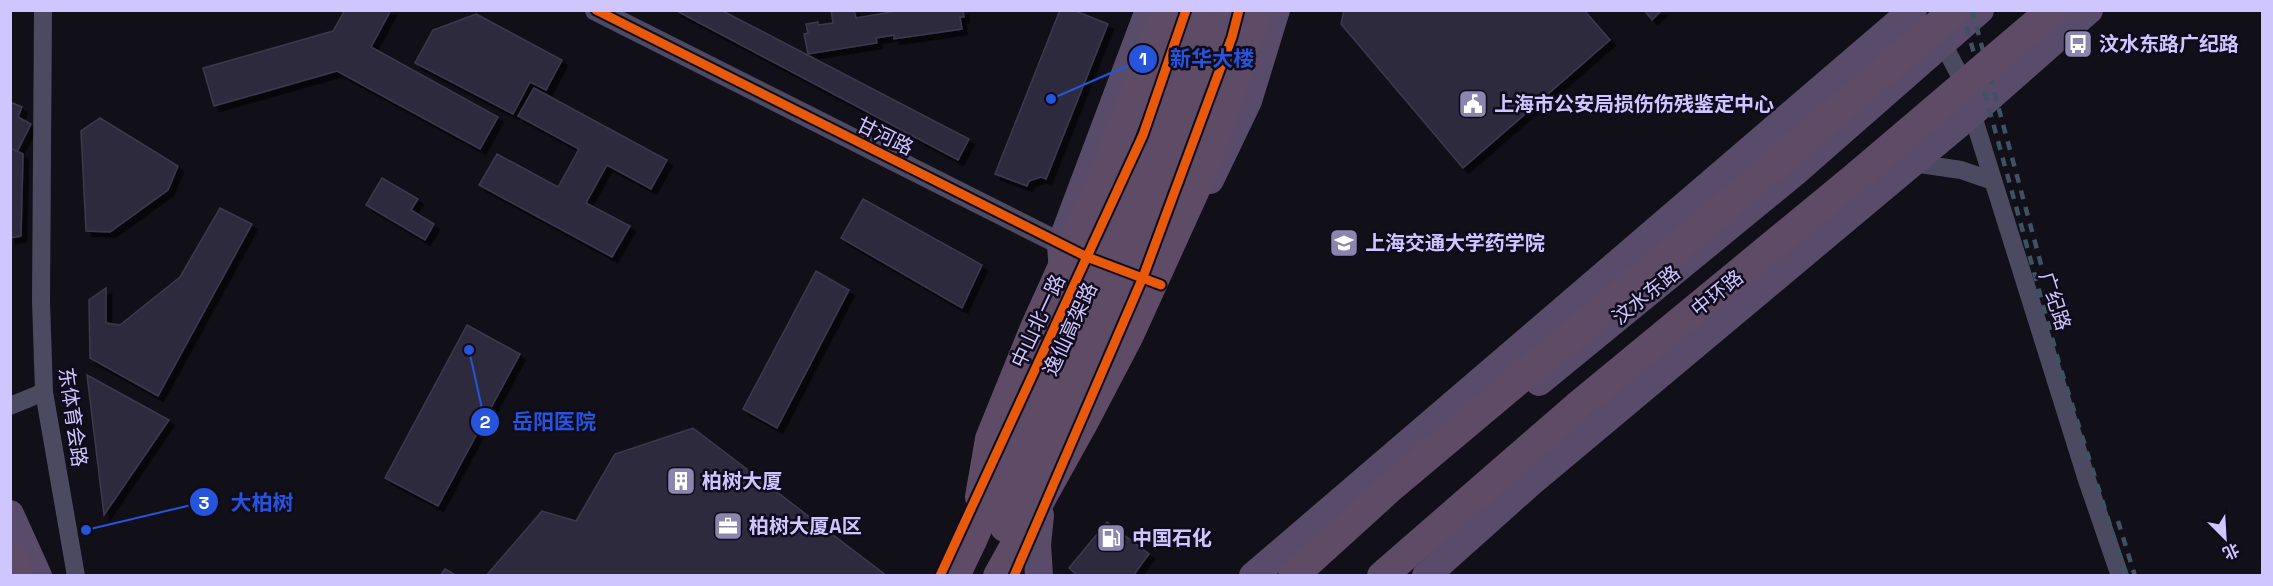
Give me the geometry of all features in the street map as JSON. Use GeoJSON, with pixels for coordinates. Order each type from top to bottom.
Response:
{"type":"FeatureCollection","features":[{"type":"Feature","properties":{"kind":"highway"},"geometry":{"type":"LineString","coordinates":[[972,540],[990,439],[1035,328],[1101,182],[1136,93],[1164,10]]}},
{"type":"Feature","properties":{"kind":"highway","name":"逸仙高架路"},"geometry":{"type":"LineString","coordinates":[[958,575],[1126,206],[1166,109],[1199,10]]}},
{"type":"Feature","properties":{"kind":"highway","name":"逸仙高架路"},"geometry":{"type":"LineString","coordinates":[[958,575],[1121,278],[1175,154],[1224,10]]}},
{"type":"Feature","properties":{"kind":"highway"},"geometry":{"type":"LineString","coordinates":[[998,576],[1083,423],[1144,303],[1198,183],[1258,10]]}},
{"type":"Feature","properties":{"kind":"highway"},"geometry":{"type":"LineString","coordinates":[[1282,576],[1723,209],[1955,10]]}},
{"type":"Feature","properties":{"kind":"highway","name":"中环路"},"geometry":{"type":"LineString","coordinates":[[1379,575],[1580,404],[1764,255],[2052,10]]}},
{"type":"Feature","properties":{"kind":"highway"},"geometry":{"type":"LineString","coordinates":[[1293,576],[1391,487]]}},
{"type":"Feature","properties":{"kind":"highway"},"geometry":{"type":"LineString","coordinates":[[10,554],[20,576]]}},
{"type":"Feature","properties":{"kind":"main road"},"geometry":{"type":"LineString","coordinates":[[1065,304],[1061,244],[1149,10]]}},
{"type":"Feature","properties":{"kind":"main road","name":"中山北一路"},"geometry":{"type":"LineString","coordinates":[[958,575],[1065,304],[1143,135],[1186,10]]}},
{"type":"Feature","properties":{"kind":"main road"},"geometry":{"type":"LineString","coordinates":[[1152,281],[1239,10]]}},
{"type":"Feature","properties":{"kind":"main road"},"geometry":{"type":"LineString","coordinates":[[1014,576],[1119,332],[1152,281],[1248,101],[1276,10]]}},
{"type":"Feature","properties":{"kind":"main road"},"geometry":{"type":"LineString","coordinates":[[1253,576],[1913,10]]}},
{"type":"Feature","properties":{"kind":"main road","name":"汶水东路"},"geometry":{"type":"LineString","coordinates":[[1308,576],[1449,455],[1794,173],[1980,10]]}},
{"type":"Feature","properties":{"kind":"main road","name":"汶水东路"},"geometry":{"type":"LineString","coordinates":[[1379,575],[1409,536],[1630,345],[1807,200],[2030,10]]}},
{"type":"Feature","properties":{"kind":"main road"},"geometry":{"type":"LineString","coordinates":[[1426,576],[1539,475],[1972,113],[2089,10]]}},
{"type":"Feature","properties":{"kind":"main road"},"geometry":{"type":"LineString","coordinates":[[1574,299],[1657,285]]}},
{"type":"Feature","properties":{"kind":"main road"},"geometry":{"type":"LineString","coordinates":[[10,514],[38,576]]}},
{"type":"Feature","properties":{"kind":"main road"},"geometry":{"type":"LineString","coordinates":[[1039,576],[1037,544],[1040,515]]}},
{"type":"Feature","properties":{"kind":"street","name":"东体育会路"},"geometry":{"type":"LineString","coordinates":[[43,10],[41,301],[44,392],[76,576]]}},
{"type":"Feature","properties":{"kind":"street","name":"甘河路"},"geometry":{"type":"LineString","coordinates":[[596,10],[1087,257],[1152,281]]}},
{"type":"Feature","properties":{"kind":"street","name":"广纪路"},"geometry":{"type":"LineString","coordinates":[[1925,10],[1958,72],[2120,576]]}},
{"type":"Feature","properties":{"kind":"street"},"geometry":{"type":"LineString","coordinates":[[1912,163],[1961,170],[1993,181]]}},
{"type":"Feature","properties":{"kind":"street"},"geometry":{"type":"LineString","coordinates":[[10,406],[44,392]]}},
{"type":"Feature","properties":{"kind":"building"},"geometry":{"type":"Polygon","coordinates":[[[345,10],[391,10],[371,47],[498,117],[480,149],[337,71],[214,106],[203,68],[333,31],[345,10]]]}},
{"type":"Feature","properties":{"kind":"building"},"geometry":{"type":"Polygon","coordinates":[[[675,10],[721,10],[969,139],[958,160],[675,10]]]}},
{"type":"Feature","properties":{"kind":"building"},"geometry":{"type":"Polygon","coordinates":[[[831,10],[854,10],[856,18],[903,10],[963,10],[964,17],[960,17],[962,29],[894,39],[894,35],[876,38],[877,43],[808,54],[804,34],[808,33],[806,24],[833,23],[831,10]]]}},
{"type":"Feature","properties":{"kind":"building"},"geometry":{"type":"Polygon","coordinates":[[[1060,10],[1073,10],[1108,24],[1046,179],[1041,177],[1029,181],[1027,186],[995,174],[1060,10]]]}},
{"type":"Feature","properties":{"kind":"building","name":"上海市公安局损伤伤残鉴定中心"},"geometry":{"type":"Polygon","coordinates":[[[1344,10],[1584,10],[1610,40],[1463,168],[1341,24],[1344,10]]]}},
{"type":"Feature","properties":{"kind":"building"},"geometry":{"type":"Polygon","coordinates":[[[1644,10],[1662,10],[1652,20],[1644,10]]]}},
{"type":"Feature","properties":{"kind":"building"},"geometry":{"type":"Polygon","coordinates":[[[476,14],[562,60],[546,90],[530,82],[513,114],[415,63],[433,30],[476,14]]]}},
{"type":"Feature","properties":{"kind":"building"},"geometry":{"type":"Polygon","coordinates":[[[534,88],[667,160],[651,189],[607,165],[586,203],[630,226],[612,257],[479,185],[497,154],[558,187],[579,149],[518,116],[534,88]]]}},
{"type":"Feature","properties":{"kind":"building"},"geometry":{"type":"Polygon","coordinates":[[[10,102],[22,107],[18,117],[31,124],[17,152],[10,148],[10,102]]]}},
{"type":"Feature","properties":{"kind":"building"},"geometry":{"type":"Polygon","coordinates":[[[100,118],[178,166],[168,190],[110,232],[86,231],[81,131],[100,118]]]}},
{"type":"Feature","properties":{"kind":"building"},"geometry":{"type":"Polygon","coordinates":[[[10,148],[23,154],[21,236],[10,238],[10,148]]]}},
{"type":"Feature","properties":{"kind":"building"},"geometry":{"type":"Polygon","coordinates":[[[382,178],[418,199],[411,210],[434,224],[425,240],[366,205],[382,178]]]}},
{"type":"Feature","properties":{"kind":"building"},"geometry":{"type":"Polygon","coordinates":[[[863,199],[982,265],[962,308],[841,238],[863,199]]]}},
{"type":"Feature","properties":{"kind":"building"},"geometry":{"type":"Polygon","coordinates":[[[220,208],[252,224],[158,396],[90,358],[89,300],[106,288],[106,323],[120,325],[180,277],[220,208]]]}},
{"type":"Feature","properties":{"kind":"building"},"geometry":{"type":"Polygon","coordinates":[[[816,271],[849,290],[777,428],[743,409],[816,271]]]}},
{"type":"Feature","properties":{"kind":"building"},"geometry":{"type":"Polygon","coordinates":[[[467,325],[520,354],[438,506],[385,478],[467,325]]]}},
{"type":"Feature","properties":{"kind":"building"},"geometry":{"type":"Polygon","coordinates":[[[87,375],[169,420],[104,515],[87,375]]]}},
{"type":"Feature","properties":{"kind":"building","name":"柏树大厦"},"geometry":{"type":"Polygon","coordinates":[[[693,428],[887,576],[486,576],[542,511],[576,521],[615,454],[693,428]]]}},
{"type":"Feature","properties":{"kind":"building","name":"中国石化"},"geometry":{"type":"Polygon","coordinates":[[[1107,522],[1149,554],[1133,576],[1078,576],[1069,568],[1107,522]]]}},
{"type":"Feature","properties":{"kind":"building"},"geometry":{"type":"Polygon","coordinates":[[[445,569],[457,576],[440,576],[445,569]]]}},
{"type":"Feature","properties":{"kind":"railway"},"geometry":{"type":"LineString","coordinates":[[1962,10],[2059,363],[2126,576]]}},
{"type":"Feature","properties":{"kind":"railway"},"geometry":{"type":"LineString","coordinates":[[1972,10],[2042,268]]}},
{"type":"Feature","properties":{"kind":"railway"},"geometry":{"type":"LineString","coordinates":[[2118,521],[2135,576]]}},
{"type":"Feature","properties":{"kind":"cycle path"},"geometry":{"type":"LineString","coordinates":[[596,10],[1087,257],[1161,285]]}},
{"type":"Feature","properties":{"kind":"cycle path"},"geometry":{"type":"LineString","coordinates":[[940,576],[1143,135],[1186,10]]}},
{"type":"Feature","properties":{"kind":"cycle path"},"geometry":{"type":"LineString","coordinates":[[1014,576],[1143,277],[1232,37],[1239,10]]}},
{"type":"Feature","properties":{"kind":"place","name":"汶水东路广纪路"},"geometry":{"type":"Point","coordinates":[2078,44]}},
{"type":"Feature","properties":{"kind":"place","name":"新华大楼"},"geometry":{"type":"Point","coordinates":[1051,99]}},
{"type":"Feature","properties":{"kind":"place","name":"上海市公安局损伤伤残鉴定中心"},"geometry":{"type":"Point","coordinates":[1473,104]}},
{"type":"Feature","properties":{"kind":"place","name":"上海交通大学药学院"},"geometry":{"type":"Point","coordinates":[1344,243]}},
{"type":"Feature","properties":{"kind":"place","name":"岳阳医院"},"geometry":{"type":"Point","coordinates":[469,350]}},
{"type":"Feature","properties":{"kind":"place","name":"柏树大厦"},"geometry":{"type":"Point","coordinates":[681,481]}},
{"type":"Feature","properties":{"kind":"place","name":"柏树大厦A区"},"geometry":{"type":"Point","coordinates":[728,526]}},
{"type":"Feature","properties":{"kind":"place","name":"大柏树"},"geometry":{"type":"Point","coordinates":[86,530]}},
{"type":"Feature","properties":{"kind":"place","name":"中国石化"},"geometry":{"type":"Point","coordinates":[1111,538]}}]}
